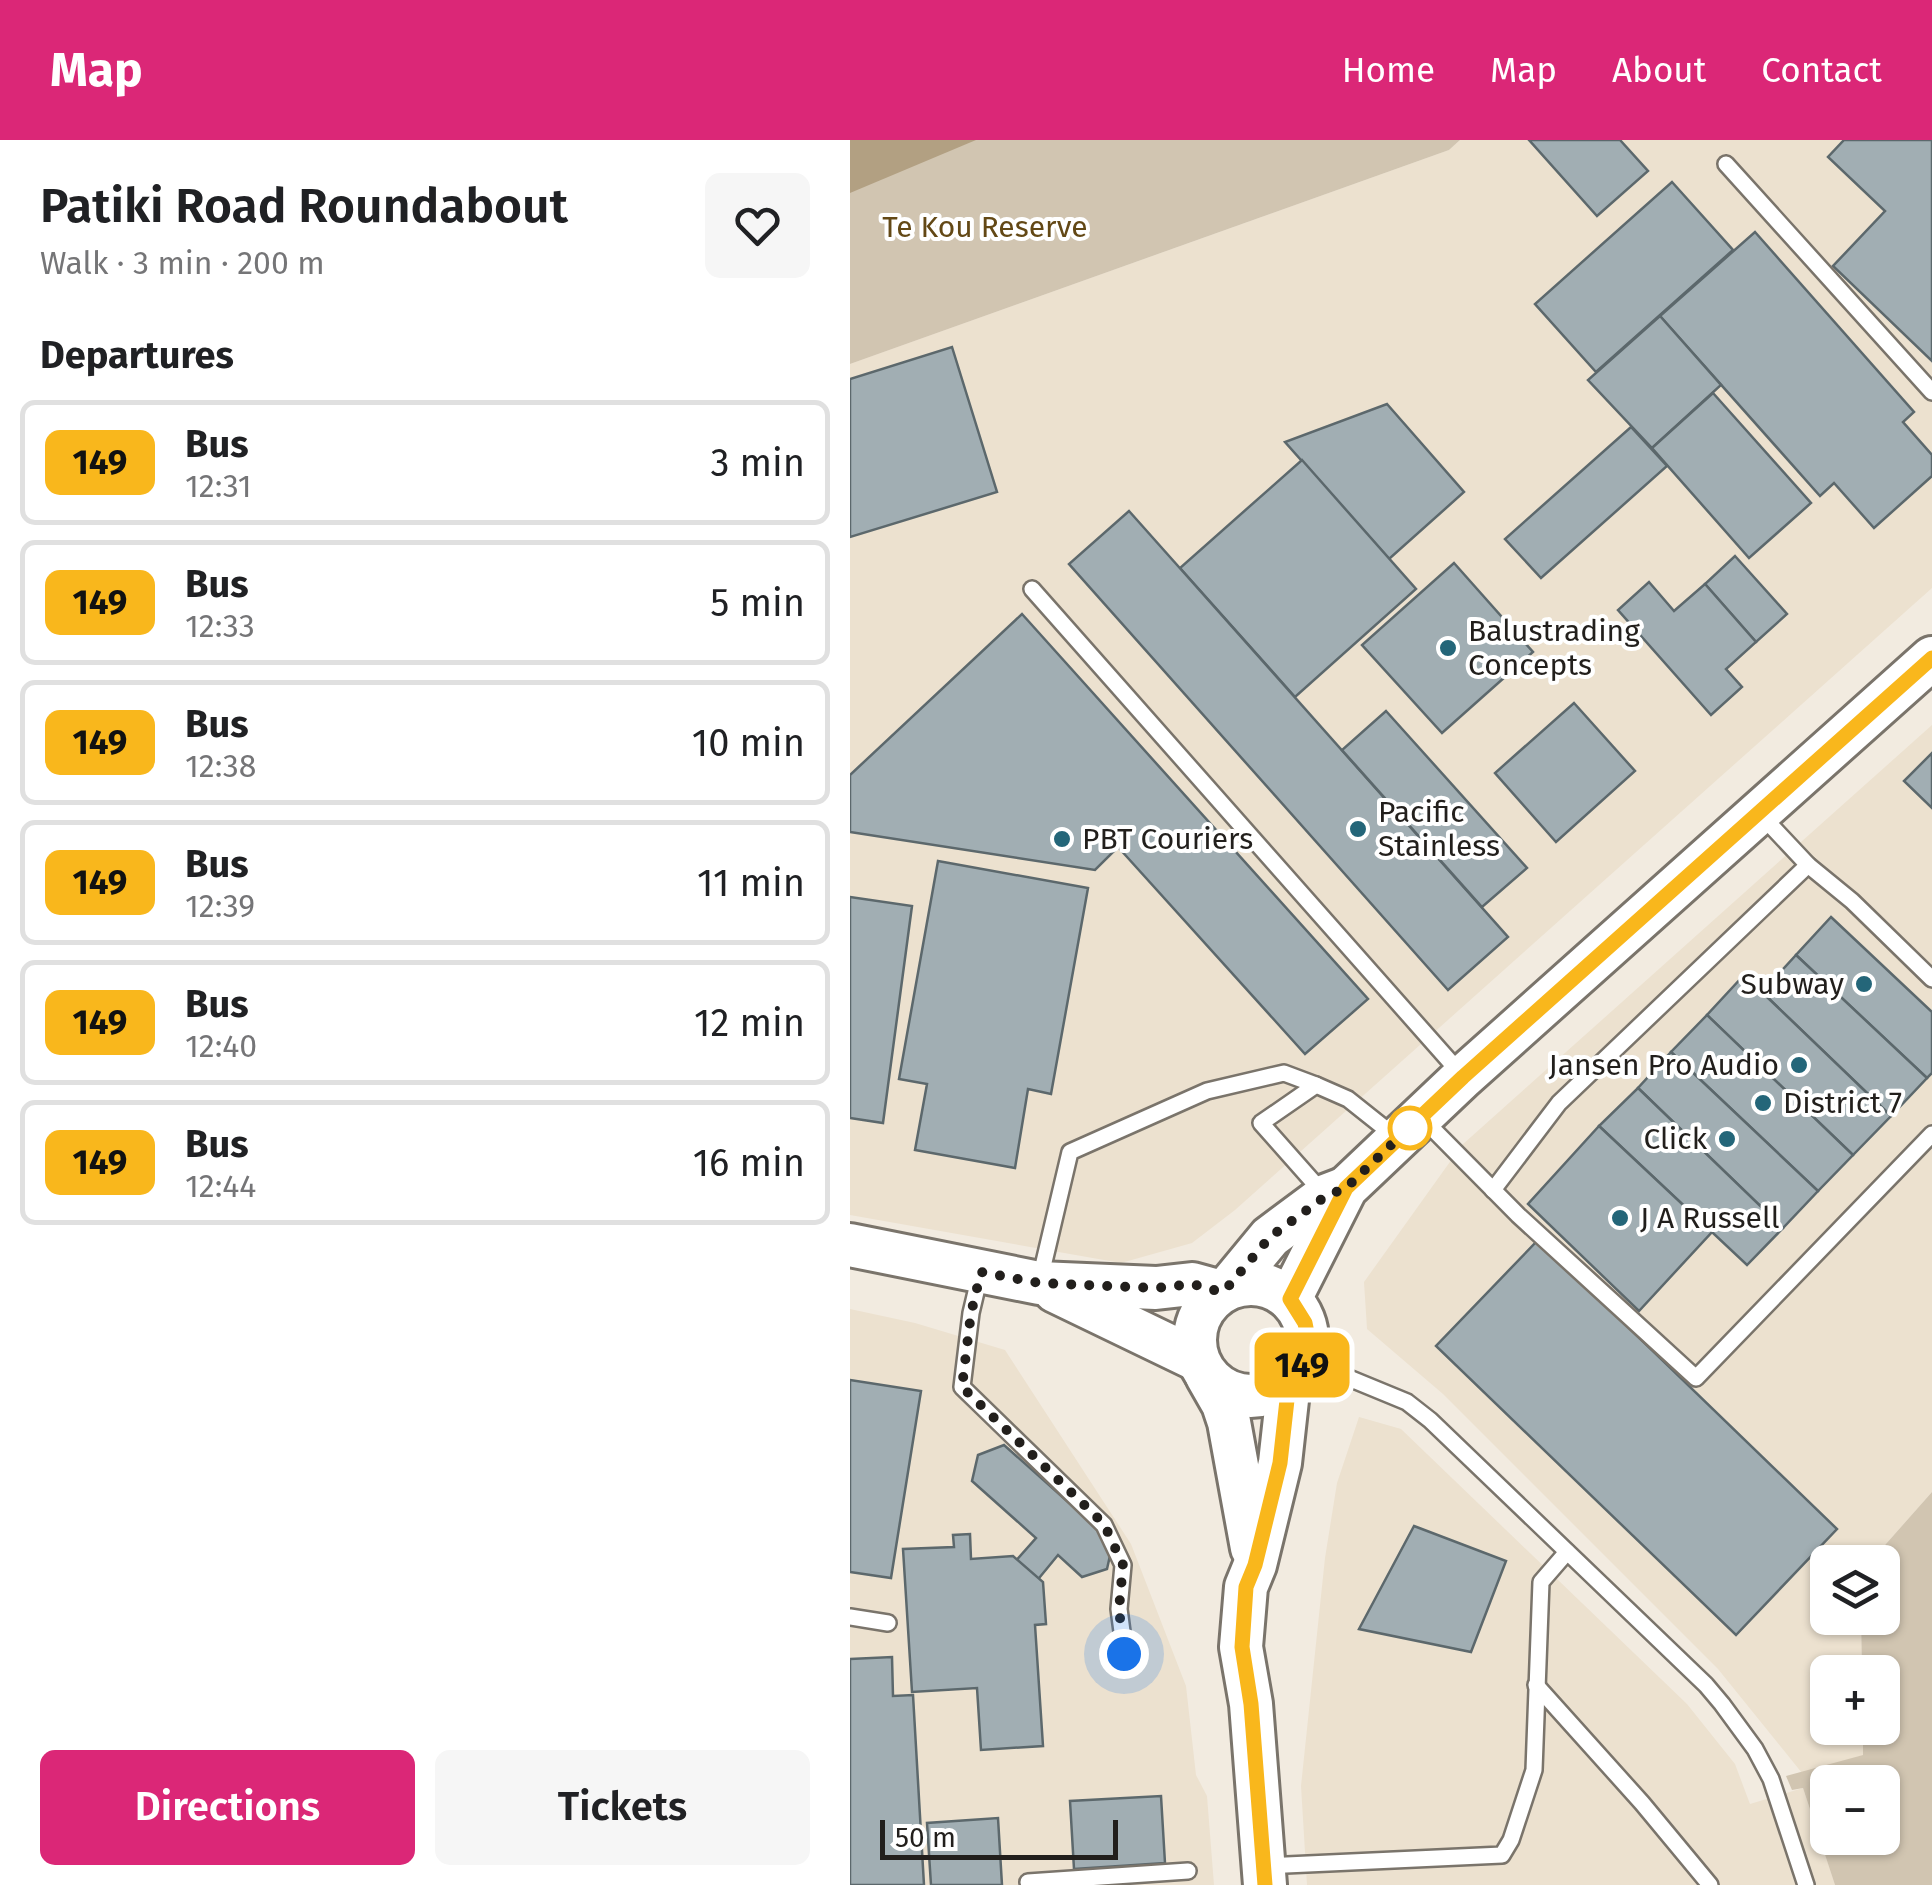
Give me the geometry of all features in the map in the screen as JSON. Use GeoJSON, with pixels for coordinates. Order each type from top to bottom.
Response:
{"type":"FeatureCollection","features":[{"type":"Feature","properties":{"kind":"main road"},"geometry":{"type":"LineString","coordinates":[[1255,1565],[1230,1422],[1203,1368],[1195,1338],[1207,1304],[1224,1291],[1270,1237],[1336,1192],[1410,1128],[1922,673]]}},
{"type":"Feature","properties":{"kind":"main road"},"geometry":{"type":"LineString","coordinates":[[1290,1299],[1336,1192]]}},
{"type":"Feature","properties":{"kind":"main road"},"geometry":{"type":"LineString","coordinates":[[850,1245],[1039,1283],[1156,1288],[1192,1284],[1224,1291],[1248,1284],[1270,1288],[1290,1299],[1305,1323],[1308,1338],[1297,1371],[1255,1565],[1246,1587],[1242,1647],[1251,1704],[1264,1876]]}},
{"type":"Feature","properties":{"kind":"main road"},"geometry":{"type":"LineString","coordinates":[[1039,1283],[1203,1368],[1221,1388],[1238,1395],[1274,1392],[1297,1371]]}},
{"type":"Feature","properties":{"kind":"lane"},"geometry":{"type":"LineString","coordinates":[[1726,164],[1932,392]]}},
{"type":"Feature","properties":{"kind":"lane"},"geometry":{"type":"LineString","coordinates":[[1032,589],[1463,1077]]}},
{"type":"Feature","properties":{"kind":"lane"},"geometry":{"type":"LineString","coordinates":[[1760,813],[1808,865],[1852,901],[1932,979]]}},
{"type":"Feature","properties":{"kind":"lane"},"geometry":{"type":"LineString","coordinates":[[1492,1190],[1559,1103],[1808,865]]}},
{"type":"Feature","properties":{"kind":"lane"},"geometry":{"type":"LineString","coordinates":[[1039,1283],[1070,1152],[1207,1091],[1284,1073],[1410,1128],[1492,1190],[1696,1378],[1932,1134]]}},
{"type":"Feature","properties":{"kind":"lane"},"geometry":{"type":"LineString","coordinates":[[1316,1085],[1262,1124],[1336,1192]]}},
{"type":"Feature","properties":{"kind":"lane"},"geometry":{"type":"LineString","coordinates":[[981,1272],[971,1313],[962,1387],[1104,1524],[1123,1565],[1119,1609],[1124,1654]]}},
{"type":"Feature","properties":{"kind":"lane"},"geometry":{"type":"LineString","coordinates":[[1297,1371],[1407,1402],[1706,1685],[1738,1726],[1771,1779],[1806,1885]]}},
{"type":"Feature","properties":{"kind":"lane"},"geometry":{"type":"LineString","coordinates":[[1264,1876],[1502,1855],[1511,1840],[1534,1770],[1541,1582],[1567,1552]]}},
{"type":"Feature","properties":{"kind":"lane"},"geometry":{"type":"LineString","coordinates":[[850,1616],[888,1623]]}},
{"type":"Feature","properties":{"kind":"lane"},"geometry":{"type":"LineString","coordinates":[[1536,1685],[1642,1802],[1710,1885]]}},
{"type":"Feature","properties":{"kind":"lane"},"geometry":{"type":"LineString","coordinates":[[1028,1882],[1188,1871]]}},
{"type":"Feature","properties":{"kind":"shaded area"},"geometry":{"type":"Polygon","coordinates":[[[850,140],[976,140],[850,193],[850,140]]]}},
{"type":"Feature","properties":{"kind":"shaded area"},"geometry":{"type":"Polygon","coordinates":[[[1460,140],[1932,140],[1932,588],[1235,1210],[1192,1243],[1121,1263],[850,1215],[850,364],[1449,150],[1460,140]]]}},
{"type":"Feature","properties":{"kind":"shaded area"},"geometry":{"type":"Polygon","coordinates":[[[1932,725],[1932,1492],[1885,1545],[1810,1545],[1810,1635],[1861,1635],[1862,1655],[1810,1655],[1810,1745],[1864,1745],[1864,1755],[1830,1765],[1810,1765],[1810,1771],[1802,1773],[1718,1669],[1443,1394],[1367,1329],[1364,1282],[1462,1145],[1932,725]]]}},
{"type":"Feature","properties":{"kind":"shaded area"},"geometry":{"type":"Polygon","coordinates":[[[850,1309],[915,1323],[1005,1350],[1131,1544],[1186,1686],[1196,1775],[1207,1796],[1214,1885],[850,1885],[850,1309]]]}},
{"type":"Feature","properties":{"kind":"shaded area"},"geometry":{"type":"Polygon","coordinates":[[[1359,1417],[1401,1429],[1687,1704],[1735,1764],[1750,1804],[1803,1788],[1810,1809],[1810,1855],[1825,1855],[1835,1885],[1307,1885],[1301,1786],[1325,1558],[1337,1483],[1359,1417]]]}},
{"type":"Feature","properties":{"kind":"green space","name":"Te Kou Reserve"},"geometry":{"type":"Polygon","coordinates":[[[850,140],[1460,140],[1449,150],[850,364],[850,140]]]}},
{"type":"Feature","properties":{"kind":"green space"},"geometry":{"type":"Polygon","coordinates":[[[1932,1492],[1932,1885],[1835,1885],[1825,1855],[1900,1855],[1900,1765],[1826,1765],[1863,1755],[1863,1745],[1900,1745],[1900,1655],[1862,1655],[1861,1635],[1900,1635],[1900,1545],[1885,1545],[1932,1492]]]}},
{"type":"Feature","properties":{"kind":"green space"},"geometry":{"type":"Polygon","coordinates":[[[1810,1769],[1810,1809],[1803,1788],[1792,1790],[1786,1776],[1810,1769]]]}},
{"type":"Feature","properties":{"kind":"building"},"geometry":{"type":"Polygon","coordinates":[[[1529,140],[1620,140],[1648,171],[1597,216],[1529,140]]]}},
{"type":"Feature","properties":{"kind":"building"},"geometry":{"type":"Polygon","coordinates":[[[1844,140],[1932,140],[1932,361],[1833,266],[1885,211],[1828,157],[1844,140]]]}},
{"type":"Feature","properties":{"kind":"building"},"geometry":{"type":"Polygon","coordinates":[[[1672,182],[1733,250],[1596,372],[1535,304],[1672,182]]]}},
{"type":"Feature","properties":{"kind":"building"},"geometry":{"type":"Polygon","coordinates":[[[1755,232],[1914,412],[1903,422],[1932,455],[1932,476],[1874,528],[1834,483],[1820,496],[1660,316],[1755,232]]]}},
{"type":"Feature","properties":{"kind":"building"},"geometry":{"type":"Polygon","coordinates":[[[1660,316],[1721,385],[1652,448],[1588,380],[1660,316]]]}},
{"type":"Feature","properties":{"kind":"building"},"geometry":{"type":"Polygon","coordinates":[[[952,347],[997,492],[850,537],[850,379],[952,347]]]}},
{"type":"Feature","properties":{"kind":"building"},"geometry":{"type":"Polygon","coordinates":[[[1713,393],[1811,503],[1749,558],[1652,448],[1713,393]]]}},
{"type":"Feature","properties":{"kind":"building"},"geometry":{"type":"Polygon","coordinates":[[[1387,404],[1464,492],[1389,559],[1285,442],[1387,404]]]}},
{"type":"Feature","properties":{"kind":"building"},"geometry":{"type":"Polygon","coordinates":[[[1631,427],[1667,466],[1541,578],[1505,539],[1631,427]]]}},
{"type":"Feature","properties":{"kind":"building"},"geometry":{"type":"Polygon","coordinates":[[[1302,460],[1416,589],[1295,697],[1180,568],[1302,460]]]}},
{"type":"Feature","properties":{"kind":"building","name":"Pacific Stainless"},"geometry":{"type":"Polygon","coordinates":[[[1129,511],[1508,937],[1448,990],[1069,564],[1129,511]]]}},
{"type":"Feature","properties":{"kind":"building"},"geometry":{"type":"Polygon","coordinates":[[[1735,556],[1787,614],[1756,642],[1705,584],[1735,556]]]}},
{"type":"Feature","properties":{"kind":"building","name":"Balustrading Concepts"},"geometry":{"type":"Polygon","coordinates":[[[1454,563],[1533,652],[1442,733],[1362,645],[1454,563]]]}},
{"type":"Feature","properties":{"kind":"building"},"geometry":{"type":"Polygon","coordinates":[[[1649,582],[1674,611],[1705,584],[1756,642],[1726,669],[1742,687],[1711,715],[1618,610],[1649,582]]]}},
{"type":"Feature","properties":{"kind":"building","name":"PBT Couriers"},"geometry":{"type":"Polygon","coordinates":[[[1022,614],[1368,999],[1305,1054],[1118,847],[1095,870],[850,832],[850,775],[1022,614]]]}},
{"type":"Feature","properties":{"kind":"building"},"geometry":{"type":"Polygon","coordinates":[[[1574,703],[1635,771],[1556,842],[1495,773],[1574,703]]]}},
{"type":"Feature","properties":{"kind":"building"},"geometry":{"type":"Polygon","coordinates":[[[1386,711],[1527,868],[1482,907],[1342,750],[1386,711]]]}},
{"type":"Feature","properties":{"kind":"building"},"geometry":{"type":"Polygon","coordinates":[[[1932,753],[1932,808],[1904,781],[1932,753]]]}},
{"type":"Feature","properties":{"kind":"building"},"geometry":{"type":"Polygon","coordinates":[[[938,861],[1088,888],[1051,1094],[1028,1089],[1015,1168],[915,1150],[927,1084],[899,1079],[938,861]]]}},
{"type":"Feature","properties":{"kind":"building"},"geometry":{"type":"Polygon","coordinates":[[[850,897],[912,906],[883,1123],[850,1118],[850,897]]]}},
{"type":"Feature","properties":{"kind":"building","name":"Subway"},"geometry":{"type":"Polygon","coordinates":[[[1831,917],[1932,1012],[1932,1073],[1927,1078],[1796,955],[1831,917]]]}},
{"type":"Feature","properties":{"kind":"building"},"geometry":{"type":"Polygon","coordinates":[[[1796,955],[1927,1078],[1891,1116],[1762,992],[1796,955]]]}},
{"type":"Feature","properties":{"kind":"building","name":"Jansen Pro Audio"},"geometry":{"type":"Polygon","coordinates":[[[1744,975],[1891,1116],[1853,1155],[1707,1015],[1744,975]]]}},
{"type":"Feature","properties":{"kind":"building","name":"District 7"},"geometry":{"type":"Polygon","coordinates":[[[1707,1015],[1853,1155],[1818,1191],[1671,1052],[1707,1015]]]}},
{"type":"Feature","properties":{"kind":"building","name":"Click"},"geometry":{"type":"Polygon","coordinates":[[[1671,1052],[1818,1191],[1783,1228],[1638,1088],[1671,1052]]]}},
{"type":"Feature","properties":{"kind":"building"},"geometry":{"type":"Polygon","coordinates":[[[1638,1088],[1783,1228],[1747,1265],[1599,1126],[1638,1088]]]}},
{"type":"Feature","properties":{"kind":"building","name":"J A Russell"},"geometry":{"type":"Polygon","coordinates":[[[1599,1126],[1712,1232],[1639,1311],[1528,1204],[1599,1126]]]}},
{"type":"Feature","properties":{"kind":"building"},"geometry":{"type":"Polygon","coordinates":[[[1538,1240],[1837,1529],[1822,1545],[1810,1545],[1810,1557],[1736,1635],[1436,1346],[1538,1240]]]}},
{"type":"Feature","properties":{"kind":"building"},"geometry":{"type":"Polygon","coordinates":[[[850,1380],[921,1391],[891,1578],[850,1572],[850,1380]]]}},
{"type":"Feature","properties":{"kind":"building"},"geometry":{"type":"Polygon","coordinates":[[[1004,1445],[1113,1542],[1107,1569],[1082,1577],[1058,1555],[1035,1583],[1013,1564],[1036,1538],[972,1481],[978,1455],[1004,1445]]]}},
{"type":"Feature","properties":{"kind":"building"},"geometry":{"type":"Polygon","coordinates":[[[1414,1526],[1506,1561],[1471,1652],[1359,1629],[1414,1526]]]}},
{"type":"Feature","properties":{"kind":"building"},"geometry":{"type":"Polygon","coordinates":[[[970,1534],[971,1559],[1013,1556],[1043,1582],[1046,1624],[1035,1625],[1043,1746],[981,1750],[977,1688],[912,1692],[903,1549],[954,1547],[953,1535],[970,1534]]]}},
{"type":"Feature","properties":{"kind":"building"},"geometry":{"type":"Polygon","coordinates":[[[892,1657],[893,1696],[913,1695],[924,1885],[850,1885],[850,1659],[892,1657]]]}},
{"type":"Feature","properties":{"kind":"building"},"geometry":{"type":"Polygon","coordinates":[[[1161,1796],[1165,1863],[1074,1869],[1070,1801],[1161,1796]]]}},
{"type":"Feature","properties":{"kind":"building"},"geometry":{"type":"Polygon","coordinates":[[[998,1818],[1002,1885],[931,1885],[927,1823],[998,1818]]]}},
{"type":"Feature","properties":{"kind":"bus line","name":"149"},"geometry":{"type":"LineString","coordinates":[[1265,1885],[1251,1704],[1242,1647],[1246,1587],[1280,1463],[1289,1382],[1305,1360],[1305,1323],[1290,1299],[1346,1188],[1463,1077],[1932,658]]}},
{"type":"Feature","properties":{"kind":"place","name":"Balustrading Concepts"},"geometry":{"type":"Point","coordinates":[1448,648]}},
{"type":"Feature","properties":{"kind":"place","name":"Pacific Stainless"},"geometry":{"type":"Point","coordinates":[1358,829]}},
{"type":"Feature","properties":{"kind":"place","name":"PBT Couriers"},"geometry":{"type":"Point","coordinates":[1062,839]}},
{"type":"Feature","properties":{"kind":"place","name":"Subway"},"geometry":{"type":"Point","coordinates":[1864,984]}},
{"type":"Feature","properties":{"kind":"place","name":"Jansen Pro Audio"},"geometry":{"type":"Point","coordinates":[1799,1065]}},
{"type":"Feature","properties":{"kind":"place","name":"District 7"},"geometry":{"type":"Point","coordinates":[1763,1103]}},
{"type":"Feature","properties":{"kind":"place","name":"Click"},"geometry":{"type":"Point","coordinates":[1727,1139]}},
{"type":"Feature","properties":{"kind":"place","name":"J A Russell"},"geometry":{"type":"Point","coordinates":[1620,1218]}},
{"type":"Feature","properties":{"kind":"route"},"geometry":{"type":"LineString","coordinates":[[1124,1654],[1119,1609],[1123,1565],[1104,1524],[962,1387],[971,1313],[981,1272],[1039,1283],[1156,1288],[1192,1284],[1221,1292],[1270,1237],[1326,1196],[1346,1188],[1414,1123],[1410,1128]]}}]}
